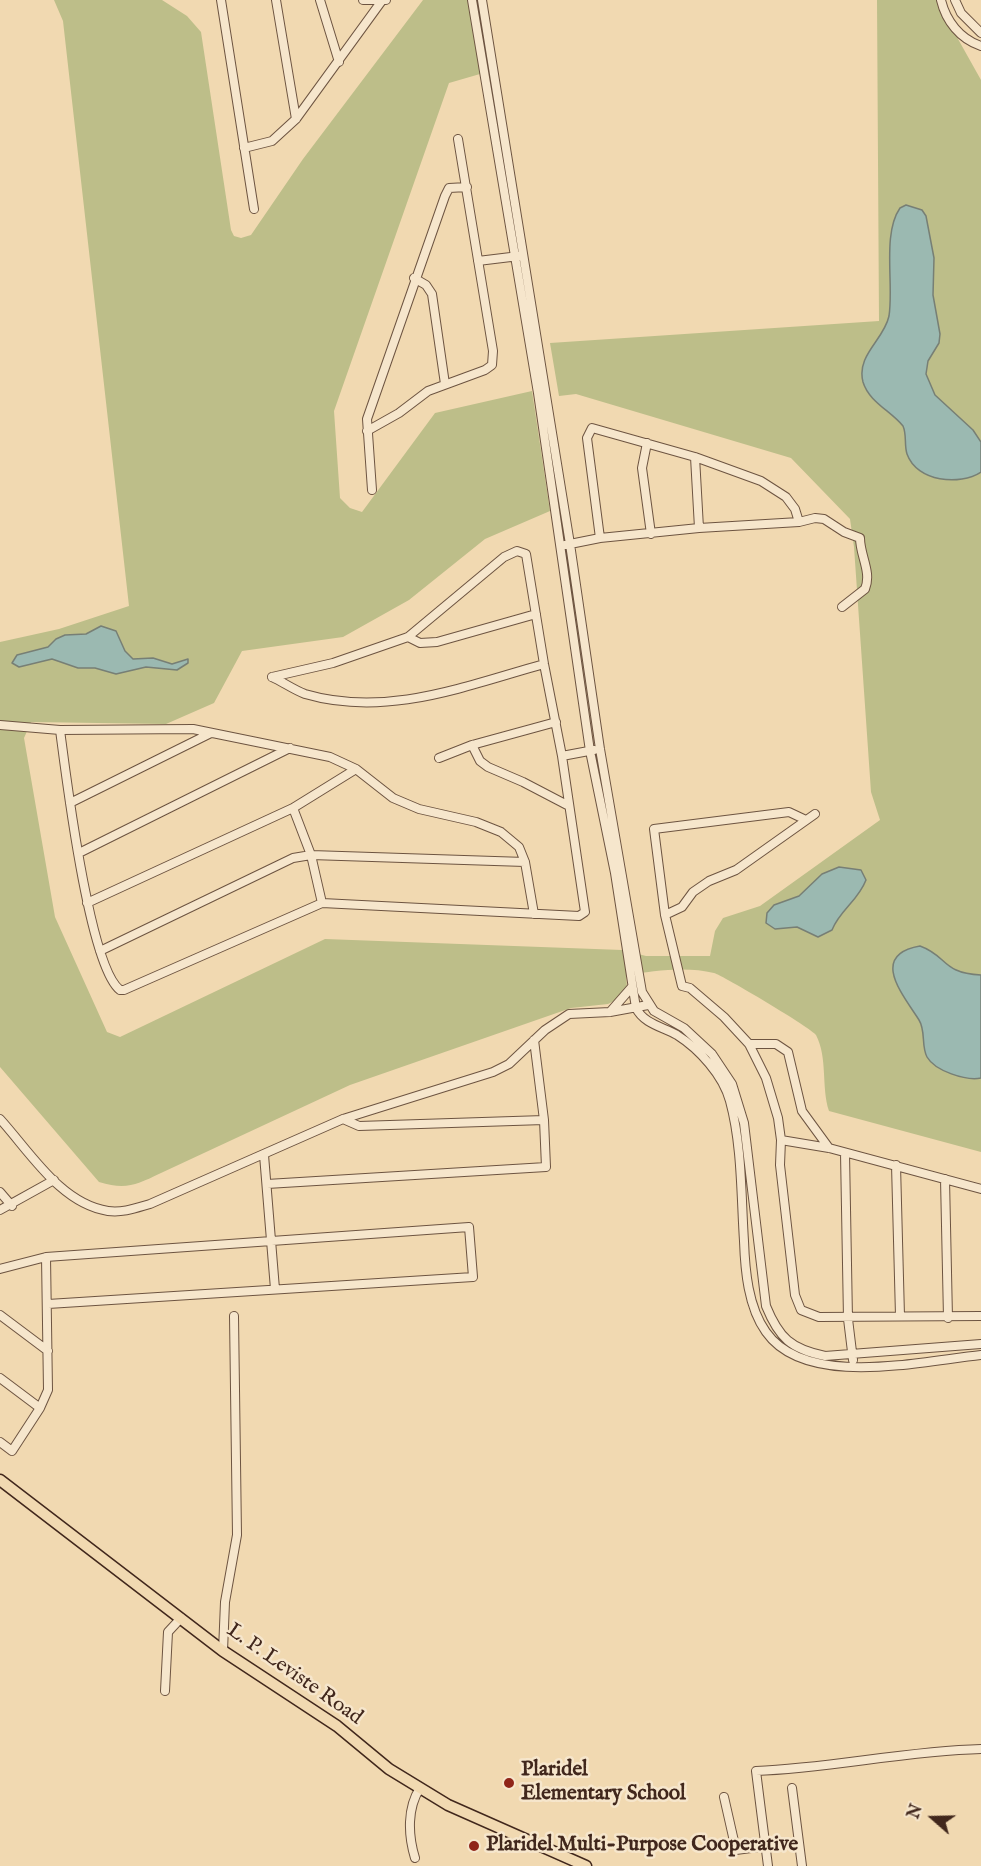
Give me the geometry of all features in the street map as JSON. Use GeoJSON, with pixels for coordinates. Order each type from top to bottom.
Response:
{"type":"FeatureCollection","features":[{"type":"Feature","properties":{"kind":"main road","name":"L. P. Leviste Road"},"geometry":{"type":"LineString","coordinates":[[0,1480],[223,1651],[337,1726],[389,1769],[448,1805],[581,1865]]}},
{"type":"Feature","properties":{"kind":"street"},"geometry":{"type":"LineString","coordinates":[[220,0],[254,209]]}},
{"type":"Feature","properties":{"kind":"street"},"geometry":{"type":"LineString","coordinates":[[276,0],[296,119]]}},
{"type":"Feature","properties":{"kind":"street"},"geometry":{"type":"LineString","coordinates":[[320,0],[339,62]]}},
{"type":"Feature","properties":{"kind":"street"},"geometry":{"type":"LineString","coordinates":[[363,0],[384,1]]}},
{"type":"Feature","properties":{"kind":"street"},"geometry":{"type":"LineString","coordinates":[[472,0],[570,544],[600,749],[642,992],[648,1005],[698,1040],[723,1069],[732,1084],[744,1123],[766,1306],[774,1325],[786,1340],[803,1351],[825,1356],[981,1344]]}},
{"type":"Feature","properties":{"kind":"street"},"geometry":{"type":"LineString","coordinates":[[482,0],[590,751],[615,873],[630,963],[631,988],[636,1008],[646,1020],[677,1035],[697,1051],[718,1076],[730,1100],[741,1176],[744,1254],[753,1307],[765,1331],[779,1348],[801,1359],[821,1365],[854,1366],[981,1355]]}},
{"type":"Feature","properties":{"kind":"street"},"geometry":{"type":"LineString","coordinates":[[941,0],[944,11],[956,31],[981,46]]}},
{"type":"Feature","properties":{"kind":"street"},"geometry":{"type":"LineString","coordinates":[[955,0],[961,13],[981,33]]}},
{"type":"Feature","properties":{"kind":"street"},"geometry":{"type":"LineString","coordinates":[[244,148],[272,141],[296,119],[384,1]]}},
{"type":"Feature","properties":{"kind":"street"},"geometry":{"type":"LineString","coordinates":[[367,431],[399,413],[428,391],[485,370],[492,364],[494,351],[458,139]]}},
{"type":"Feature","properties":{"kind":"street"},"geometry":{"type":"LineString","coordinates":[[372,490],[367,419],[414,278],[449,188],[467,187]]}},
{"type":"Feature","properties":{"kind":"street"},"geometry":{"type":"LineString","coordinates":[[478,261],[519,256]]}},
{"type":"Feature","properties":{"kind":"street"},"geometry":{"type":"LineString","coordinates":[[414,278],[432,294],[445,384]]}},
{"type":"Feature","properties":{"kind":"street"},"geometry":{"type":"LineString","coordinates":[[600,538],[588,433],[592,428],[695,457],[775,487],[795,509],[799,522]]}},
{"type":"Feature","properties":{"kind":"street"},"geometry":{"type":"LineString","coordinates":[[647,443],[642,468],[651,534]]}},
{"type":"Feature","properties":{"kind":"street"},"geometry":{"type":"LineString","coordinates":[[695,457],[699,528]]}},
{"type":"Feature","properties":{"kind":"street"},"geometry":{"type":"LineString","coordinates":[[559,547],[600,538],[824,519],[844,532],[860,538],[867,583],[861,594],[842,607]]}},
{"type":"Feature","properties":{"kind":"street"},"geometry":{"type":"LineString","coordinates":[[60,730],[87,903],[100,951],[116,987],[124,990],[322,903],[579,916],[586,908],[526,554],[517,551],[504,557],[408,637],[333,663],[272,677],[303,693],[334,700],[370,703],[407,701],[544,664]]}},
{"type":"Feature","properties":{"kind":"street"},"geometry":{"type":"LineString","coordinates":[[408,637],[420,643],[437,642],[536,614]]}},
{"type":"Feature","properties":{"kind":"street"},"geometry":{"type":"LineString","coordinates":[[439,758],[472,745],[556,722]]}},
{"type":"Feature","properties":{"kind":"street"},"geometry":{"type":"LineString","coordinates":[[0,724],[60,730],[193,729],[330,757],[356,770],[393,798],[419,810],[476,822],[501,832],[519,847],[525,862],[534,914]]}},
{"type":"Feature","properties":{"kind":"street"},"geometry":{"type":"LineString","coordinates":[[70,803],[211,733]]}},
{"type":"Feature","properties":{"kind":"street"},"geometry":{"type":"LineString","coordinates":[[472,745],[480,761],[488,767],[523,782],[569,807]]}},
{"type":"Feature","properties":{"kind":"street"},"geometry":{"type":"LineString","coordinates":[[79,853],[291,748]]}},
{"type":"Feature","properties":{"kind":"street"},"geometry":{"type":"LineString","coordinates":[[562,756],[600,749]]}},
{"type":"Feature","properties":{"kind":"street"},"geometry":{"type":"LineString","coordinates":[[87,903],[293,808],[356,770]]}},
{"type":"Feature","properties":{"kind":"street"},"geometry":{"type":"LineString","coordinates":[[293,808],[311,855],[322,903]]}},
{"type":"Feature","properties":{"kind":"street"},"geometry":{"type":"LineString","coordinates":[[806,820],[789,812],[654,829],[665,915],[682,986],[690,988],[724,1017],[749,1044],[766,1078],[778,1118],[781,1140],[780,1165],[798,1306],[807,1315],[848,1319],[900,1316],[948,1318],[981,1316]]}},
{"type":"Feature","properties":{"kind":"street"},"geometry":{"type":"LineString","coordinates":[[665,915],[682,907],[693,892],[709,881],[736,870],[815,814]]}},
{"type":"Feature","properties":{"kind":"street"},"geometry":{"type":"LineString","coordinates":[[100,951],[293,858],[311,855],[525,862]]}},
{"type":"Feature","properties":{"kind":"street"},"geometry":{"type":"LineString","coordinates":[[610,1012],[631,988]]}},
{"type":"Feature","properties":{"kind":"street"},"geometry":{"type":"LineString","coordinates":[[0,1119],[71,1197],[89,1206],[109,1211],[126,1211],[150,1204],[344,1119],[493,1072],[509,1064],[534,1040],[569,1014],[610,1012],[648,1005]]}},
{"type":"Feature","properties":{"kind":"street"},"geometry":{"type":"LineString","coordinates":[[267,1184],[546,1167],[544,1120],[534,1040]]}},
{"type":"Feature","properties":{"kind":"street"},"geometry":{"type":"LineString","coordinates":[[749,1044],[776,1044],[788,1052],[802,1111],[829,1148]]}},
{"type":"Feature","properties":{"kind":"street"},"geometry":{"type":"LineString","coordinates":[[344,1119],[359,1126],[544,1120]]}},
{"type":"Feature","properties":{"kind":"street"},"geometry":{"type":"LineString","coordinates":[[781,1140],[829,1148],[981,1189]]}},
{"type":"Feature","properties":{"kind":"street"},"geometry":{"type":"LineString","coordinates":[[845,1154],[848,1319],[854,1366]]}},
{"type":"Feature","properties":{"kind":"street"},"geometry":{"type":"LineString","coordinates":[[264,1155],[274,1289]]}},
{"type":"Feature","properties":{"kind":"street"},"geometry":{"type":"LineString","coordinates":[[896,1165],[900,1316]]}},
{"type":"Feature","properties":{"kind":"street"},"geometry":{"type":"LineString","coordinates":[[945,1179],[948,1318]]}},
{"type":"Feature","properties":{"kind":"street"},"geometry":{"type":"LineString","coordinates":[[0,1210],[12,1206],[54,1180]]}},
{"type":"Feature","properties":{"kind":"street"},"geometry":{"type":"LineString","coordinates":[[0,1192],[12,1206]]}},
{"type":"Feature","properties":{"kind":"street"},"geometry":{"type":"LineString","coordinates":[[0,1269],[46,1257],[469,1227],[473,1277],[48,1304]]}},
{"type":"Feature","properties":{"kind":"street"},"geometry":{"type":"LineString","coordinates":[[0,1442],[12,1451],[40,1408],[48,1390],[46,1257]]}},
{"type":"Feature","properties":{"kind":"street"},"geometry":{"type":"LineString","coordinates":[[0,1315],[48,1351]]}},
{"type":"Feature","properties":{"kind":"street"},"geometry":{"type":"LineString","coordinates":[[223,1651],[225,1602],[237,1535],[234,1316]]}},
{"type":"Feature","properties":{"kind":"street"},"geometry":{"type":"LineString","coordinates":[[0,1378],[40,1408]]}},
{"type":"Feature","properties":{"kind":"street"},"geometry":{"type":"LineString","coordinates":[[165,1691],[168,1632],[180,1618]]}},
{"type":"Feature","properties":{"kind":"street"},"geometry":{"type":"LineString","coordinates":[[768,1866],[756,1771],[787,1770],[937,1750],[981,1749]]}},
{"type":"Feature","properties":{"kind":"street"},"geometry":{"type":"LineString","coordinates":[[415,1858],[411,1834],[411,1804],[420,1788]]}},
{"type":"Feature","properties":{"kind":"street"},"geometry":{"type":"LineString","coordinates":[[792,1788],[802,1866]]}},
{"type":"Feature","properties":{"kind":"street"},"geometry":{"type":"LineString","coordinates":[[724,1797],[736,1850],[766,1846]]}},
{"type":"Feature","properties":{"kind":"green space"},"geometry":{"type":"Polygon","coordinates":[[[54,0],[162,0],[187,16],[201,32],[231,230],[234,236],[241,238],[251,235],[303,159],[423,0],[471,0],[480,74],[449,83],[334,411],[340,498],[350,508],[362,512],[435,413],[532,391],[550,511],[485,539],[409,600],[343,637],[242,651],[214,703],[166,724],[31,722],[24,738],[55,917],[107,1032],[120,1037],[325,939],[622,950],[646,956],[710,956],[715,931],[723,918],[760,906],[880,820],[871,792],[854,547],[850,519],[791,458],[576,394],[559,396],[550,343],[879,321],[877,0],[941,0],[944,14],[981,80],[981,1152],[829,1111],[822,1053],[816,1035],[785,1013],[721,976],[692,970],[626,975],[627,987],[622,997],[608,1004],[571,1008],[350,1085],[152,1177],[124,1186],[99,1182],[0,1067],[0,642],[59,629],[129,606],[63,21],[54,0]]]}},
{"type":"Feature","properties":{"kind":"water"},"geometry":{"type":"Polygon","coordinates":[[[906,205],[922,210],[926,216],[934,258],[933,295],[940,334],[939,343],[928,361],[926,374],[935,395],[973,430],[981,442],[981,472],[962,479],[940,479],[920,471],[907,454],[903,426],[875,401],[863,382],[863,364],[882,333],[889,316],[891,231],[900,208],[906,205]]]}},
{"type":"Feature","properties":{"kind":"water"},"geometry":{"type":"Polygon","coordinates":[[[101,626],[116,631],[125,651],[133,659],[153,658],[172,664],[188,659],[188,663],[177,670],[146,667],[116,674],[95,668],[78,668],[52,659],[19,667],[12,663],[17,655],[48,647],[56,639],[65,635],[86,634],[101,626]]]}},
{"type":"Feature","properties":{"kind":"water"},"geometry":{"type":"Polygon","coordinates":[[[839,867],[861,870],[866,880],[832,930],[818,937],[797,927],[775,929],[766,923],[767,913],[774,905],[799,896],[822,874],[839,867]]]}},
{"type":"Feature","properties":{"kind":"water"},"geometry":{"type":"Polygon","coordinates":[[[920,946],[936,954],[952,968],[968,974],[981,975],[981,1078],[967,1078],[951,1074],[937,1067],[927,1057],[921,1024],[899,988],[893,967],[896,958],[904,951],[920,946]]]}},
{"type":"Feature","properties":{"kind":"place","name":"Plaridel Elementary School"},"geometry":{"type":"Point","coordinates":[509,1783]}},
{"type":"Feature","properties":{"kind":"place","name":"Plaridel Multi-Purpose Cooperative"},"geometry":{"type":"Point","coordinates":[474,1846]}}]}
